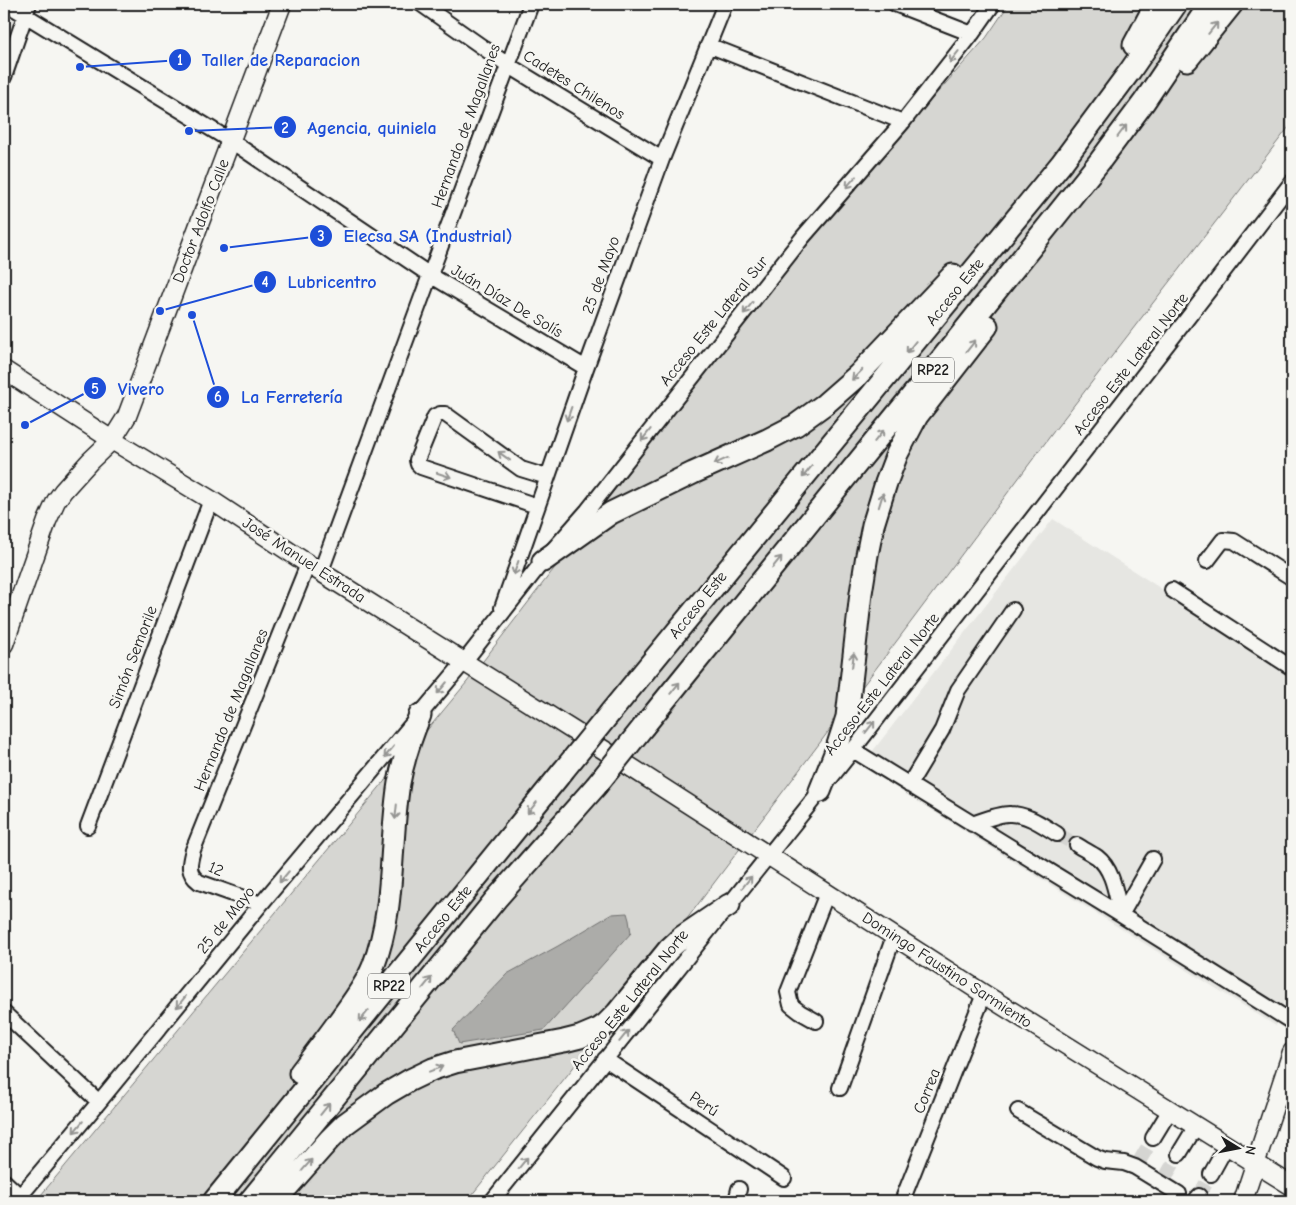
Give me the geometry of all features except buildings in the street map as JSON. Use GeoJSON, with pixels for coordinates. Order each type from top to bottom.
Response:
{"type":"FeatureCollection","features":[{"type":"Feature","properties":{"kind":"highway"},"geometry":{"type":"LineString","coordinates":[[1103,108],[1156,4]]}},
{"type":"Feature","properties":{"kind":"highway","name":"Acceso Este"},"geometry":{"type":"LineString","coordinates":[[214,1201],[563,770],[1061,164],[1130,71],[1176,4]]}},
{"type":"Feature","properties":{"kind":"highway","name":"Acceso Este"},"geometry":{"type":"LineString","coordinates":[[250,1201],[496,899],[596,786],[1100,162],[1144,102],[1210,4]]}},
{"type":"Feature","properties":{"kind":"highway"},"geometry":{"type":"LineString","coordinates":[[1144,102],[1173,78],[1232,4]]}},
{"type":"Feature","properties":{"kind":"highway"},"geometry":{"type":"LineString","coordinates":[[820,791],[847,717],[867,556],[873,525],[897,454],[917,416],[1033,266],[1100,162]]}},
{"type":"Feature","properties":{"kind":"highway"},"geometry":{"type":"LineString","coordinates":[[544,561],[611,513],[796,425],[841,392],[1061,164]]}},
{"type":"Feature","properties":{"kind":"highway"},"geometry":{"type":"LineString","coordinates":[[204,1201],[361,992],[372,968],[381,942],[388,905],[399,783],[420,714]]}},
{"type":"Feature","properties":{"kind":"highway"},"geometry":{"type":"LineString","coordinates":[[275,1201],[345,1124],[386,1094],[410,1080],[455,1062],[564,1041],[599,1029],[617,1013],[669,949],[682,937],[729,905]]}},
{"type":"Feature","properties":{"kind":"main road","name":"Doctor Adolfo Calle"},"geometry":{"type":"LineString","coordinates":[[4,644],[47,521],[56,501],[63,490],[112,440],[127,416],[282,4]]}},
{"type":"Feature","properties":{"kind":"main road","name":"José Manuel Estrada"},"geometry":{"type":"LineString","coordinates":[[4,370],[604,750]]}},
{"type":"Feature","properties":{"kind":"main road","name":"Domingo Faustino Sarmiento"},"geometry":{"type":"LineString","coordinates":[[604,750],[984,994],[1292,1186]]}},
{"type":"Feature","properties":{"kind":"main road"},"geometry":{"type":"LineString","coordinates":[[1243,1201],[1292,1052]]}},
{"type":"Feature","properties":{"kind":"street","name":"Juán Díaz De Solís"},"geometry":{"type":"LineString","coordinates":[[7,4],[28,10],[231,142],[430,275],[586,368]]}},
{"type":"Feature","properties":{"kind":"street","name":"Cadetes Chilenos"},"geometry":{"type":"LineString","coordinates":[[421,4],[508,65],[662,159]]}},
{"type":"Feature","properties":{"kind":"street","name":"Hernando de Magallanes"},"geometry":{"type":"LineString","coordinates":[[190,870],[193,850],[315,567],[430,275],[531,4]]}},
{"type":"Feature","properties":{"kind":"street","name":"25 de Mayo"},"geometry":{"type":"LineString","coordinates":[[499,618],[547,477],[662,159],[725,4]]}},
{"type":"Feature","properties":{"kind":"street"},"geometry":{"type":"LineString","coordinates":[[895,4],[972,34]]}},
{"type":"Feature","properties":{"kind":"street","name":"Acceso Este Lateral Sur"},"geometry":{"type":"LineString","coordinates":[[464,662],[804,237],[903,122],[994,4]]}},
{"type":"Feature","properties":{"kind":"street"},"geometry":{"type":"LineString","coordinates":[[4,77],[28,10]]}},
{"type":"Feature","properties":{"kind":"street"},"geometry":{"type":"LineString","coordinates":[[708,45],[903,122]]}},
{"type":"Feature","properties":{"kind":"street","name":"Acceso Este Lateral Norte"},"geometry":{"type":"LineString","coordinates":[[492,1201],[853,750],[1292,182]]}},
{"type":"Feature","properties":{"kind":"street"},"geometry":{"type":"LineString","coordinates":[[537,506],[422,467],[418,464],[417,460],[435,416],[445,414],[521,469],[547,477]]}},
{"type":"Feature","properties":{"kind":"street","name":"Simón Semorile"},"geometry":{"type":"LineString","coordinates":[[88,826],[211,500]]}},
{"type":"Feature","properties":{"kind":"street"},"geometry":{"type":"LineString","coordinates":[[1207,561],[1223,540],[1234,541],[1292,578]]}},
{"type":"Feature","properties":{"kind":"street"},"geometry":{"type":"LineString","coordinates":[[1172,590],[1292,668]]}},
{"type":"Feature","properties":{"kind":"street"},"geometry":{"type":"LineString","coordinates":[[909,785],[942,730],[958,690],[1013,610]]}},
{"type":"Feature","properties":{"kind":"street","name":"25 de Mayo"},"geometry":{"type":"LineString","coordinates":[[18,1199],[261,904],[464,662]]}},
{"type":"Feature","properties":{"kind":"street"},"geometry":{"type":"LineString","coordinates":[[853,750],[1292,1022]]}},
{"type":"Feature","properties":{"kind":"street"},"geometry":{"type":"LineString","coordinates":[[972,824],[1008,813],[1021,815],[1033,820],[1057,834]]}},
{"type":"Feature","properties":{"kind":"street"},"geometry":{"type":"LineString","coordinates":[[1077,845],[1098,858],[1107,868],[1112,879],[1121,915]]}},
{"type":"Feature","properties":{"kind":"street"},"geometry":{"type":"LineString","coordinates":[[1121,915],[1153,859]]}},
{"type":"Feature","properties":{"kind":"street","name":"12"},"geometry":{"type":"LineString","coordinates":[[190,870],[193,877],[199,882],[261,904]]}},
{"type":"Feature","properties":{"kind":"street"},"geometry":{"type":"LineString","coordinates":[[816,1020],[791,1005],[788,992],[827,893]]}},
{"type":"Feature","properties":{"kind":"street"},"geometry":{"type":"LineString","coordinates":[[840,1088],[894,936]]}},
{"type":"Feature","properties":{"kind":"street","name":"Correa"},"geometry":{"type":"LineString","coordinates":[[902,1201],[984,994]]}},
{"type":"Feature","properties":{"kind":"street"},"geometry":{"type":"LineString","coordinates":[[4,1012],[99,1102]]}},
{"type":"Feature","properties":{"kind":"street","name":"Perú"},"geometry":{"type":"LineString","coordinates":[[605,1059],[784,1178]]}},
{"type":"Feature","properties":{"kind":"street"},"geometry":{"type":"LineString","coordinates":[[1153,1138],[1170,1110]]}},
{"type":"Feature","properties":{"kind":"street"},"geometry":{"type":"LineString","coordinates":[[1018,1111],[1097,1158],[1105,1161],[1137,1164],[1191,1198]]}},
{"type":"Feature","properties":{"kind":"street"},"geometry":{"type":"LineString","coordinates":[[1180,1154],[1196,1126]]}},
{"type":"Feature","properties":{"kind":"street"},"geometry":{"type":"LineString","coordinates":[[1211,1174],[1227,1145]]}},
{"type":"Feature","properties":{"kind":"street"},"geometry":{"type":"LineString","coordinates":[[4,1182],[18,1199]]}},
{"type":"Feature","properties":{"kind":"shaded area"},"geometry":{"type":"Polygon","coordinates":[[[1009,4],[1292,4],[1292,123],[1054,431],[600,1034],[467,1201],[36,1201],[467,682],[808,238],[986,38],[1009,4]]]}},
{"type":"Feature","properties":{"kind":"shaded area"},"geometry":{"type":"Polygon","coordinates":[[[1053,519],[1292,673],[1292,980],[1276,1026],[863,767],[872,752],[1053,519]]]}},
{"type":"Feature","properties":{"kind":"shaded area"},"geometry":{"type":"Polygon","coordinates":[[[627,913],[631,933],[544,1030],[459,1044],[453,1030],[507,974],[612,914],[627,913]]]}},
{"type":"Feature","properties":{"kind":"tunnel"},"geometry":{"type":"LineString","coordinates":[[1057,834],[1077,845]]}},
{"type":"Feature","properties":{"kind":"tunnel"},"geometry":{"type":"LineString","coordinates":[[1140,1160],[1153,1138]]}},
{"type":"Feature","properties":{"kind":"tunnel"},"geometry":{"type":"LineString","coordinates":[[1166,1176],[1179,1154]]}},
{"type":"Feature","properties":{"kind":"tunnel"},"geometry":{"type":"LineString","coordinates":[[1199,1196],[1211,1174]]}},
{"type":"Feature","properties":{"kind":"place","name":"Taller de Reparacion"},"geometry":{"type":"Point","coordinates":[80,67]}},
{"type":"Feature","properties":{"kind":"place","name":"Agencia, quiniela"},"geometry":{"type":"Point","coordinates":[189,131]}},
{"type":"Feature","properties":{"kind":"place","name":"Elecsa SA (Industrial)"},"geometry":{"type":"Point","coordinates":[224,248]}},
{"type":"Feature","properties":{"kind":"place","name":"Lubricentro"},"geometry":{"type":"Point","coordinates":[160,311]}},
{"type":"Feature","properties":{"kind":"place","name":"La Ferretería"},"geometry":{"type":"Point","coordinates":[192,315]}},
{"type":"Feature","properties":{"kind":"place","name":"Vivero"},"geometry":{"type":"Point","coordinates":[25,425]}}]}
